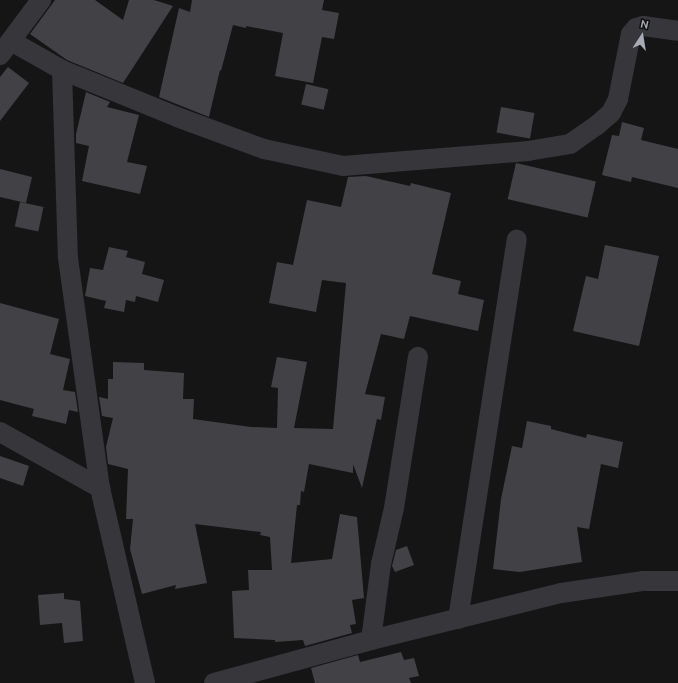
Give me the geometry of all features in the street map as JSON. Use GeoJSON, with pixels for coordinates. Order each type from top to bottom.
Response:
{"type":"FeatureCollection","features":[{"type":"Feature","properties":{"kind":"street"},"geometry":{"type":"LineString","coordinates":[[42,0],[5,48],[177,117],[264,149],[343,166],[528,151],[570,144],[596,126],[611,113],[618,99],[631,34],[636,28],[643,26],[678,31]]}},
{"type":"Feature","properties":{"kind":"street"},"geometry":{"type":"LineString","coordinates":[[62,70],[68,258],[100,488],[145,683]]}},
{"type":"Feature","properties":{"kind":"street"},"geometry":{"type":"LineString","coordinates":[[458,619],[517,240]]}},
{"type":"Feature","properties":{"kind":"street"},"geometry":{"type":"LineString","coordinates":[[371,640],[381,564],[394,508],[418,358]]}},
{"type":"Feature","properties":{"kind":"street"},"geometry":{"type":"LineString","coordinates":[[0,432],[100,488]]}},
{"type":"Feature","properties":{"kind":"street"},"geometry":{"type":"LineString","coordinates":[[214,683],[371,640],[561,593],[642,581],[678,581]]}},
{"type":"Feature","properties":{"kind":"building"},"geometry":{"type":"Polygon","coordinates":[[[55,0],[95,0],[123,20],[129,0],[154,0],[173,6],[123,83],[67,60],[30,34],[55,0]]]}},
{"type":"Feature","properties":{"kind":"building"},"geometry":{"type":"Polygon","coordinates":[[[192,0],[324,0],[322,10],[339,13],[334,39],[322,37],[313,83],[275,76],[283,33],[233,25],[221,71],[220,70],[209,117],[159,97],[179,8],[190,12],[192,0]]]}},
{"type":"Feature","properties":{"kind":"building"},"geometry":{"type":"Polygon","coordinates":[[[8,67],[29,83],[0,121],[0,77],[8,67]]]}},
{"type":"Feature","properties":{"kind":"building"},"geometry":{"type":"Polygon","coordinates":[[[306,84],[328,89],[324,110],[301,104],[306,84]]]}},
{"type":"Feature","properties":{"kind":"building"},"geometry":{"type":"Polygon","coordinates":[[[86,92],[110,102],[107,107],[139,115],[127,162],[147,166],[140,194],[82,181],[89,146],[76,143],[76,134],[86,92]]]}},
{"type":"Feature","properties":{"kind":"building"},"geometry":{"type":"Polygon","coordinates":[[[501,107],[534,113],[530,139],[496,133],[501,107]]]}},
{"type":"Feature","properties":{"kind":"building"},"geometry":{"type":"Polygon","coordinates":[[[622,122],[644,128],[641,140],[678,149],[678,188],[632,177],[631,182],[602,175],[612,135],[619,136],[622,122]]]}},
{"type":"Feature","properties":{"kind":"building"},"geometry":{"type":"Polygon","coordinates":[[[516,163],[596,181],[588,217],[508,199],[516,163]]]}},
{"type":"Feature","properties":{"kind":"building"},"geometry":{"type":"Polygon","coordinates":[[[0,169],[32,177],[26,203],[0,197],[0,169]]]}},
{"type":"Feature","properties":{"kind":"building"},"geometry":{"type":"Polygon","coordinates":[[[366,176],[410,186],[411,183],[451,193],[432,274],[461,281],[458,294],[484,300],[478,331],[410,316],[404,339],[381,334],[365,394],[385,397],[381,420],[377,419],[362,488],[353,464],[353,473],[309,464],[304,492],[301,491],[300,505],[297,505],[291,563],[332,559],[340,514],[357,517],[364,598],[352,600],[356,624],[350,625],[352,633],[305,646],[303,640],[275,642],[275,640],[234,638],[232,591],[249,590],[248,570],[272,570],[270,537],[260,535],[261,532],[195,524],[207,583],[175,589],[176,585],[142,594],[130,549],[133,519],[126,519],[128,469],[108,464],[106,447],[113,418],[102,416],[99,397],[108,399],[108,379],[113,379],[113,362],[144,363],[144,370],[184,373],[183,399],[194,399],[193,419],[251,427],[277,428],[278,388],[271,387],[277,357],[307,362],[294,428],[333,429],[346,283],[322,280],[316,312],[269,303],[277,262],[293,265],[307,200],[341,207],[348,177],[366,176]]]}},
{"type":"Feature","properties":{"kind":"building"},"geometry":{"type":"Polygon","coordinates":[[[20,202],[43,207],[38,231],[15,226],[20,202]]]}},
{"type":"Feature","properties":{"kind":"building"},"geometry":{"type":"Polygon","coordinates":[[[605,245],[659,256],[639,346],[573,331],[586,276],[598,279],[605,245]]]}},
{"type":"Feature","properties":{"kind":"building"},"geometry":{"type":"Polygon","coordinates":[[[109,247],[128,251],[126,257],[145,262],[142,274],[164,280],[158,302],[136,296],[135,302],[126,300],[124,312],[104,308],[106,301],[85,296],[90,268],[103,270],[109,247]]]}},
{"type":"Feature","properties":{"kind":"building"},"geometry":{"type":"Polygon","coordinates":[[[0,303],[59,319],[50,354],[70,359],[63,390],[75,392],[78,412],[69,410],[66,424],[32,416],[34,409],[0,400],[0,303]]]}},
{"type":"Feature","properties":{"kind":"building"},"geometry":{"type":"Polygon","coordinates":[[[527,421],[551,426],[551,429],[586,438],[587,434],[623,442],[618,468],[601,464],[589,529],[577,527],[582,562],[520,572],[493,569],[501,499],[512,446],[522,448],[527,421]]]}},
{"type":"Feature","properties":{"kind":"building"},"geometry":{"type":"Polygon","coordinates":[[[0,456],[29,466],[23,486],[0,478],[0,456]]]}},
{"type":"Feature","properties":{"kind":"building"},"geometry":{"type":"Polygon","coordinates":[[[407,546],[414,565],[395,572],[392,566],[396,550],[407,546]]]}},
{"type":"Feature","properties":{"kind":"building"},"geometry":{"type":"Polygon","coordinates":[[[64,593],[64,599],[80,601],[83,641],[64,643],[62,623],[40,625],[38,595],[64,593]]]}},
{"type":"Feature","properties":{"kind":"building"},"geometry":{"type":"Polygon","coordinates":[[[401,652],[404,660],[414,658],[419,676],[409,678],[411,683],[315,683],[311,668],[358,655],[360,662],[401,652]]]}}]}
